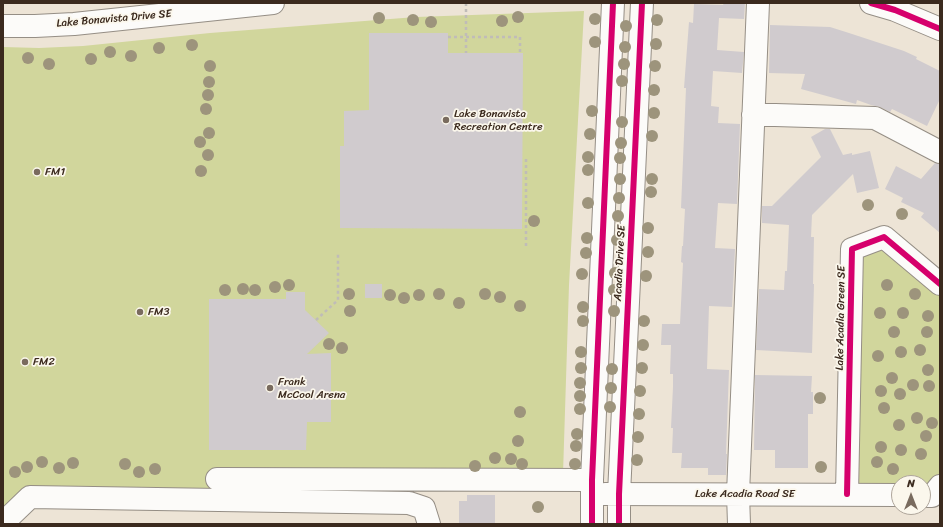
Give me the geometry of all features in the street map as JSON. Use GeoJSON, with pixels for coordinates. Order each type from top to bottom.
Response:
{"type":"FeatureCollection","features":[{"type":"Feature","properties":{"kind":"street","name":"Lake Bonavista Drive SE"},"geometry":{"type":"LineString","coordinates":[[3,26],[74,24],[273,3]]}},
{"type":"Feature","properties":{"kind":"street","name":"Acadia Drive SE"},"geometry":{"type":"LineString","coordinates":[[592,524],[592,487],[613,3]]}},
{"type":"Feature","properties":{"kind":"street","name":"Acadia Drive SE"},"geometry":{"type":"LineString","coordinates":[[619,524],[619,494],[642,3]]}},
{"type":"Feature","properties":{"kind":"street"},"geometry":{"type":"LineString","coordinates":[[738,524],[758,3]]}},
{"type":"Feature","properties":{"kind":"street"},"geometry":{"type":"LineString","coordinates":[[871,3],[895,10],[940,29]]}},
{"type":"Feature","properties":{"kind":"street"},"geometry":{"type":"LineString","coordinates":[[753,114],[875,118],[940,152]]}},
{"type":"Feature","properties":{"kind":"street","name":"Lake Acadia Green SE"},"geometry":{"type":"LineString","coordinates":[[847,494],[852,249],[884,236],[940,284]]}},
{"type":"Feature","properties":{"kind":"street","name":"Lake Acadia Road SE"},"geometry":{"type":"LineString","coordinates":[[217,479],[592,487],[619,494],[891,495]]}},
{"type":"Feature","properties":{"kind":"street"},"geometry":{"type":"LineString","coordinates":[[931,496],[940,486]]}},
{"type":"Feature","properties":{"kind":"street"},"geometry":{"type":"LineString","coordinates":[[3,523],[30,497],[409,503],[424,508],[430,524]]}},
{"type":"Feature","properties":{"kind":"path"},"geometry":{"type":"LineString","coordinates":[[466,3],[466,53]]}},
{"type":"Feature","properties":{"kind":"path"},"geometry":{"type":"LineString","coordinates":[[448,37],[520,37],[520,53]]}},
{"type":"Feature","properties":{"kind":"path"},"geometry":{"type":"LineString","coordinates":[[526,159],[526,249]]}},
{"type":"Feature","properties":{"kind":"path"},"geometry":{"type":"LineString","coordinates":[[316,320],[338,300],[338,254]]}},
{"type":"Feature","properties":{"kind":"green space"},"geometry":{"type":"Polygon","coordinates":[[[584,11],[569,285],[563,474],[334,487],[26,488],[3,511],[3,47],[39,48],[83,46],[210,33],[416,17],[584,11]]]}},
{"type":"Feature","properties":{"kind":"green space"},"geometry":{"type":"Polygon","coordinates":[[[884,237],[940,284],[940,486],[931,491],[931,475],[891,475],[891,495],[847,494],[852,249],[884,237]]]}},
{"type":"Feature","properties":{"kind":"building"},"geometry":{"type":"Polygon","coordinates":[[[724,3],[745,3],[744,19],[719,18],[717,50],[744,52],[742,73],[713,71],[711,106],[719,107],[718,123],[740,124],[737,204],[718,203],[715,248],[735,249],[732,307],[709,306],[707,369],[729,370],[726,475],[708,475],[708,468],[681,468],[682,453],[672,453],[673,428],[671,428],[673,374],[670,374],[671,345],[661,345],[662,324],[680,324],[683,263],[681,262],[685,209],[681,208],[686,88],[684,88],[689,22],[693,23],[694,4],[723,5],[724,3]]]}},
{"type":"Feature","properties":{"kind":"building"},"geometry":{"type":"Polygon","coordinates":[[[770,25],[830,27],[904,51],[940,71],[940,99],[927,126],[892,109],[890,112],[880,107],[857,100],[856,104],[801,89],[805,74],[769,73],[770,25]]]}},
{"type":"Feature","properties":{"kind":"building","name":"Lake Bonavista Recreation Centre"},"geometry":{"type":"Polygon","coordinates":[[[369,33],[448,33],[448,53],[523,53],[522,229],[340,228],[340,146],[344,146],[344,111],[369,110],[369,33]]]}},
{"type":"Feature","properties":{"kind":"building"},"geometry":{"type":"Polygon","coordinates":[[[825,129],[830,129],[843,155],[852,153],[852,155],[870,151],[879,188],[857,193],[853,174],[812,215],[811,237],[814,237],[814,284],[812,353],[756,350],[759,289],[784,290],[785,271],[787,271],[789,225],[762,223],[762,206],[772,206],[821,157],[811,137],[825,129]]]}},
{"type":"Feature","properties":{"kind":"building"},"geometry":{"type":"Polygon","coordinates":[[[935,163],[940,164],[940,233],[921,217],[924,213],[901,202],[903,198],[885,189],[896,166],[921,179],[935,163]]]}},
{"type":"Feature","properties":{"kind":"building"},"geometry":{"type":"Polygon","coordinates":[[[365,284],[382,284],[382,298],[365,298],[365,284]]]}},
{"type":"Feature","properties":{"kind":"building","name":"Frank McCool Arena"},"geometry":{"type":"Polygon","coordinates":[[[286,292],[305,292],[305,310],[329,333],[307,354],[331,353],[331,422],[307,422],[306,450],[209,450],[209,299],[286,299],[286,292]]]}},
{"type":"Feature","properties":{"kind":"building"},"geometry":{"type":"Polygon","coordinates":[[[755,375],[812,376],[811,392],[813,392],[813,414],[808,414],[808,468],[775,468],[775,450],[754,450],[755,375]]]}},
{"type":"Feature","properties":{"kind":"building"},"geometry":{"type":"Polygon","coordinates":[[[467,495],[495,495],[495,524],[459,524],[459,501],[467,501],[467,495]]]}},
{"type":"Feature","properties":{"kind":"cycle path"},"geometry":{"type":"LineString","coordinates":[[592,524],[592,480],[613,3]]}},
{"type":"Feature","properties":{"kind":"cycle path"},"geometry":{"type":"LineString","coordinates":[[619,524],[619,494],[642,3]]}},
{"type":"Feature","properties":{"kind":"cycle path"},"geometry":{"type":"LineString","coordinates":[[871,3],[895,10],[940,29]]}},
{"type":"Feature","properties":{"kind":"cycle path"},"geometry":{"type":"LineString","coordinates":[[847,494],[852,249],[884,237],[940,284]]}},
{"type":"Feature","properties":{"kind":"place","name":"Lake Bonavista Recreation Centre"},"geometry":{"type":"Point","coordinates":[446,120]}},
{"type":"Feature","properties":{"kind":"place","name":"FM1"},"geometry":{"type":"Point","coordinates":[37,172]}},
{"type":"Feature","properties":{"kind":"place","name":"FM3"},"geometry":{"type":"Point","coordinates":[140,312]}},
{"type":"Feature","properties":{"kind":"place","name":"FM2"},"geometry":{"type":"Point","coordinates":[25,362]}},
{"type":"Feature","properties":{"kind":"place","name":"Frank McCool Arena"},"geometry":{"type":"Point","coordinates":[270,388]}}]}
